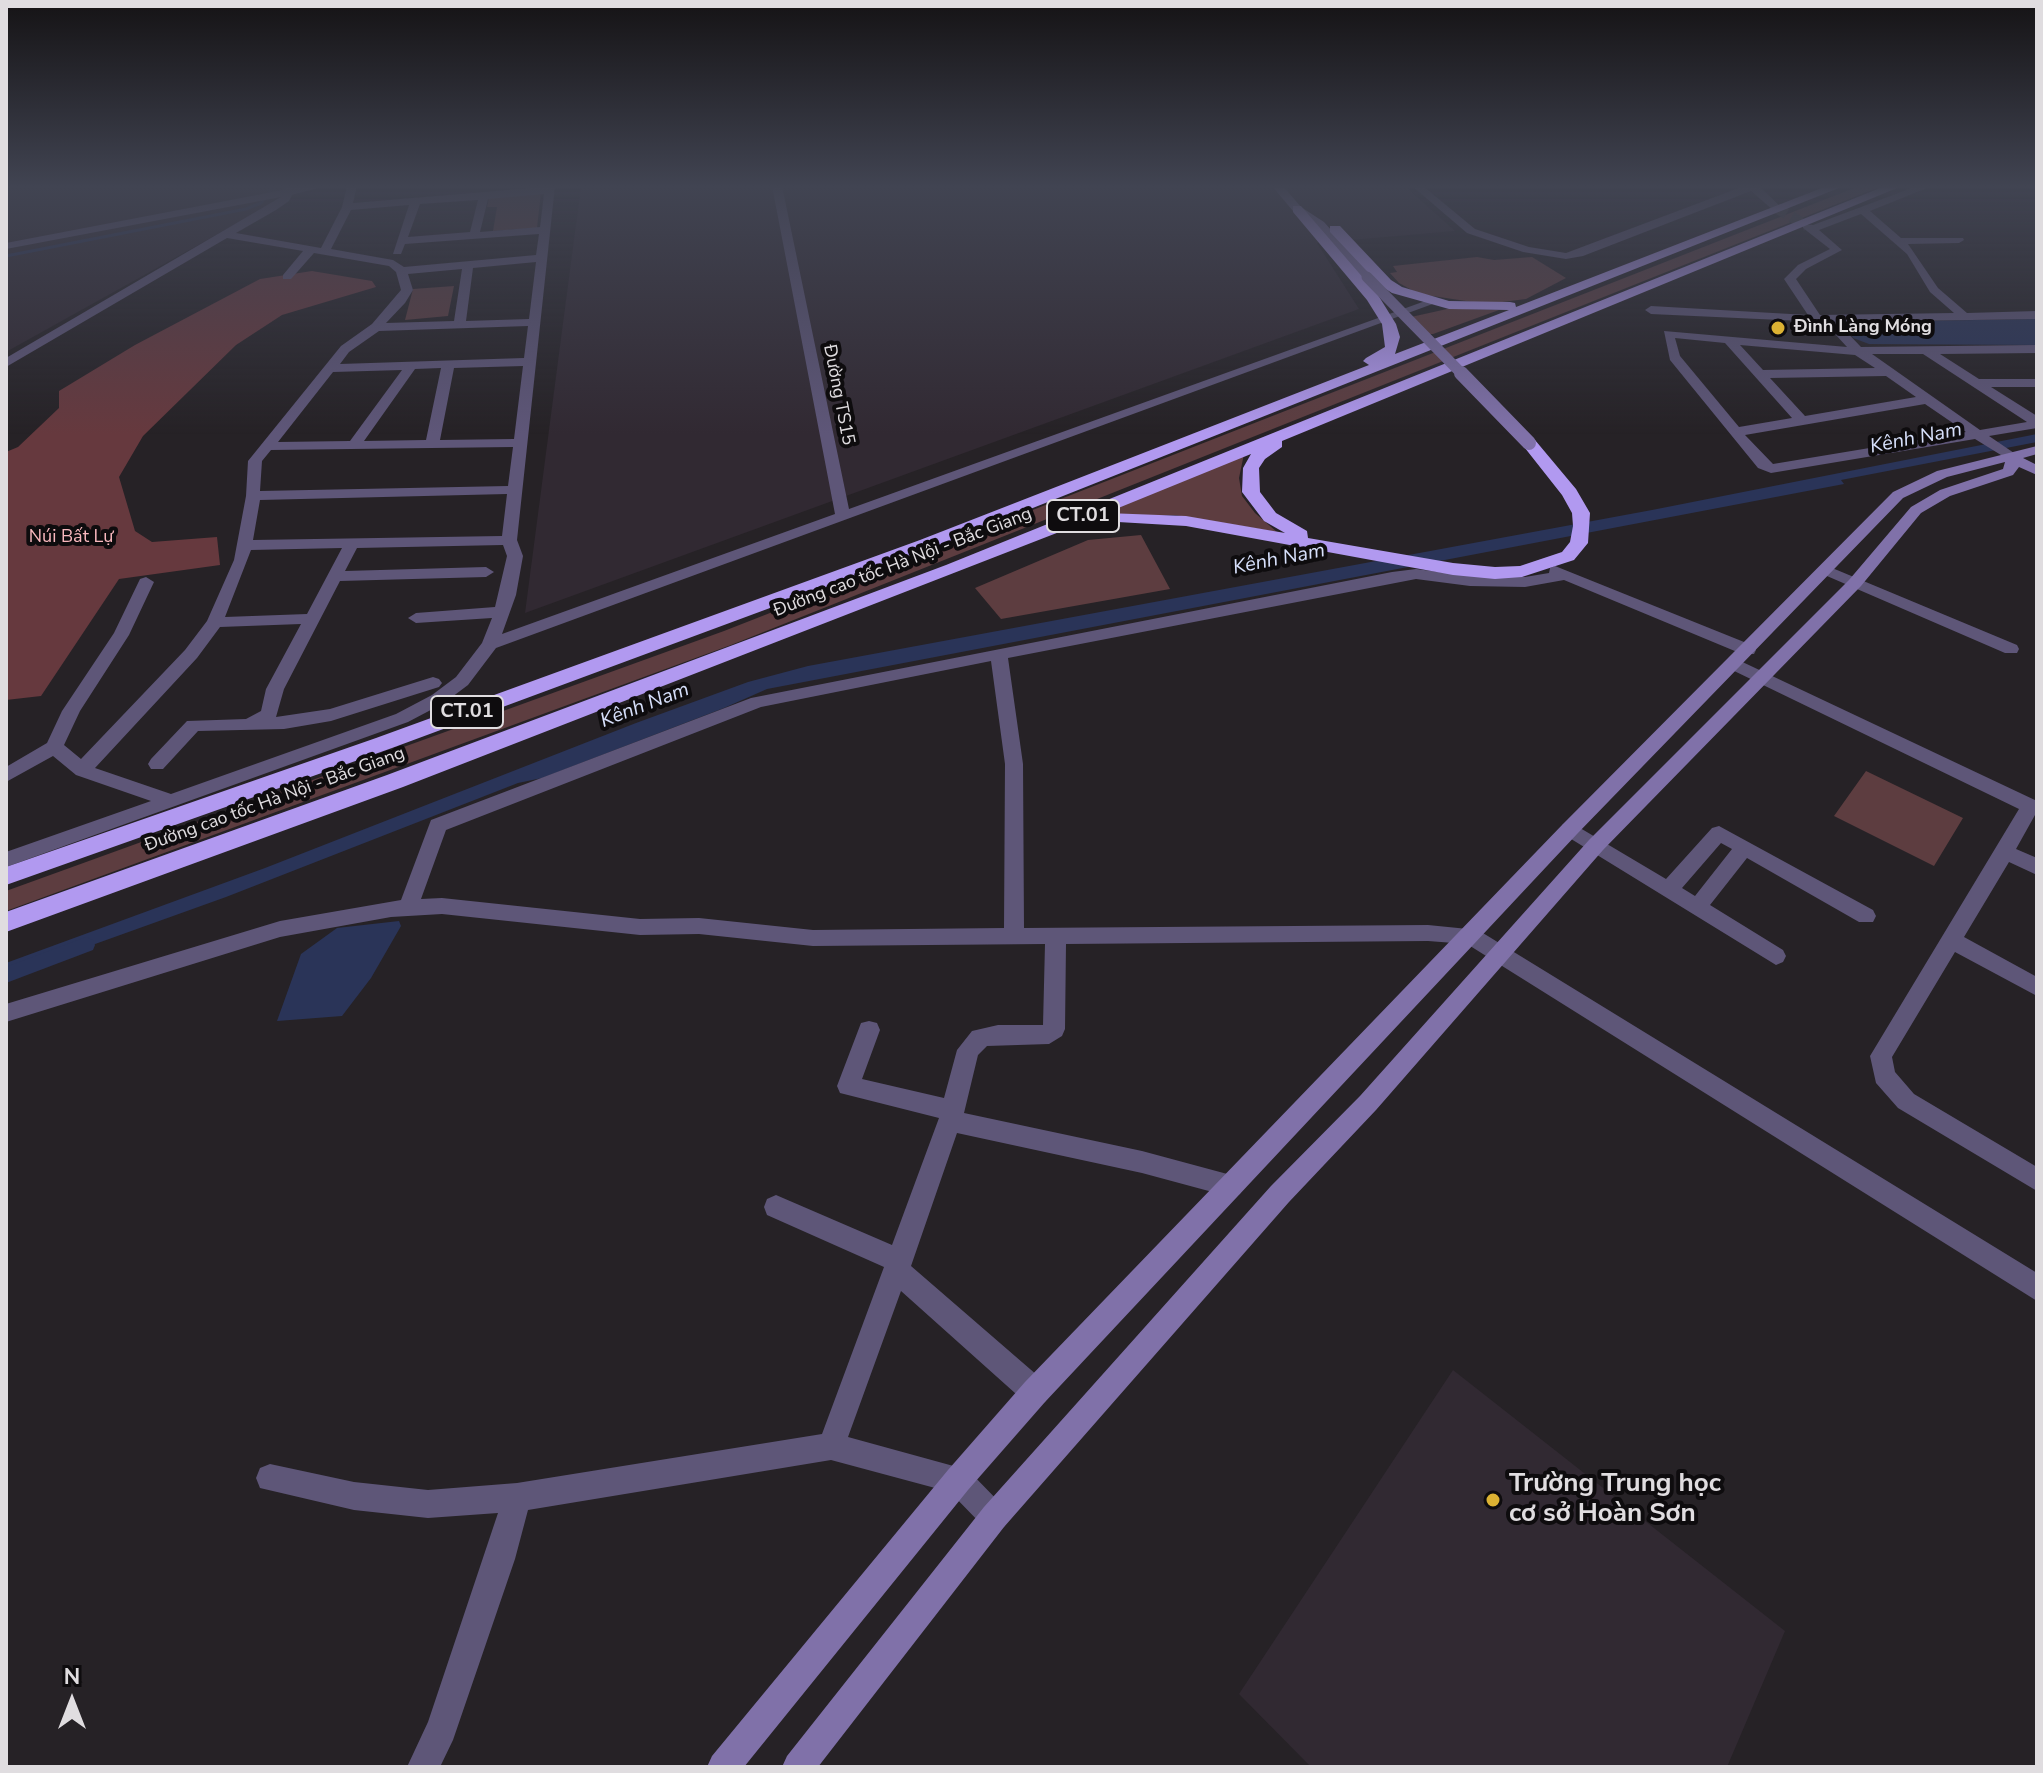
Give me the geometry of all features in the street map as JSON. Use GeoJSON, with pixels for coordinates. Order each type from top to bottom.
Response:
{"type":"FeatureCollection","features":[{"type":"Feature","properties":{"kind":"highway"},"geometry":{"type":"LineString","coordinates":[[926,544],[1011,504],[1389,353],[1393,337],[1387,319],[1352,269]]}},
{"type":"Feature","properties":{"kind":"highway"},"geometry":{"type":"LineString","coordinates":[[1371,269],[1397,290],[1432,302],[1490,308],[1522,303],[1611,269]]}},
{"type":"Feature","properties":{"kind":"highway","name":"Đường cao tốc Hà Nội - Bắc Giang"},"geometry":{"type":"LineString","coordinates":[[6,876],[384,743],[926,544],[1626,269]]}},
{"type":"Feature","properties":{"kind":"highway","name":"Đường cao tốc Hà Nội - Bắc Giang"},"geometry":{"type":"LineString","coordinates":[[6,922],[395,781],[953,569],[1691,269]]}},
{"type":"Feature","properties":{"kind":"highway"},"geometry":{"type":"LineString","coordinates":[[1314,542],[1270,517],[1260,507],[1251,492],[1249,480],[1258,456],[1274,445],[1411,388],[1475,356]]}},
{"type":"Feature","properties":{"kind":"highway"},"geometry":{"type":"LineString","coordinates":[[689,669],[858,613],[1092,520],[1118,517],[1163,519],[1314,542],[1453,569],[1495,573],[1543,566],[1568,556],[1580,538],[1581,513],[1565,486],[1529,443]]}},
{"type":"Feature","properties":{"kind":"main road"},"geometry":{"type":"LineString","coordinates":[[1360,269],[1529,443]]}},
{"type":"Feature","properties":{"kind":"main road"},"geometry":{"type":"LineString","coordinates":[[723,1767],[958,1480],[1035,1392],[1570,829],[1898,495],[1942,474],[2037,450]]}},
{"type":"Feature","properties":{"kind":"main road"},"geometry":{"type":"LineString","coordinates":[[2009,456],[2037,471]]}},
{"type":"Feature","properties":{"kind":"main road"},"geometry":{"type":"LineString","coordinates":[[798,1767],[994,1517],[1280,1194],[1368,1103],[1502,954],[1596,845],[1855,583],[1916,510],[1945,493],[2008,472],[2013,466],[2009,456]]}},
{"type":"Feature","properties":{"kind":"street"},"geometry":{"type":"LineString","coordinates":[[6,363],[168,269]]}},
{"type":"Feature","properties":{"kind":"street"},"geometry":{"type":"LineString","coordinates":[[287,277],[296,269]]}},
{"type":"Feature","properties":{"kind":"street"},"geometry":{"type":"LineString","coordinates":[[82,770],[191,654],[215,622],[242,560],[253,496],[255,461],[345,349],[376,327],[405,295],[407,284],[398,269]]}},
{"type":"Feature","properties":{"kind":"street"},"geometry":{"type":"LineString","coordinates":[[459,325],[467,269]]}},
{"type":"Feature","properties":{"kind":"street"},"geometry":{"type":"LineString","coordinates":[[6,860],[402,718],[438,699],[462,681],[490,644],[503,612],[515,556],[509,540],[540,269]]}},
{"type":"Feature","properties":{"kind":"street","name":"Đường TS15"},"geometry":{"type":"LineString","coordinates":[[794,269],[843,516]]}},
{"type":"Feature","properties":{"kind":"street"},"geometry":{"type":"LineString","coordinates":[[1800,269],[1790,279],[1822,319],[1857,350],[2009,456]]}},
{"type":"Feature","properties":{"kind":"street"},"geometry":{"type":"LineString","coordinates":[[1921,269],[1934,290],[1963,315]]}},
{"type":"Feature","properties":{"kind":"street"},"geometry":{"type":"LineString","coordinates":[[490,644],[1432,302]]}},
{"type":"Feature","properties":{"kind":"street"},"geometry":{"type":"LineString","coordinates":[[2037,315],[1822,319],[1651,310],[1672,333],[1728,339],[1857,350],[2037,349]]}},
{"type":"Feature","properties":{"kind":"street"},"geometry":{"type":"LineString","coordinates":[[376,327],[534,322]]}},
{"type":"Feature","properties":{"kind":"street"},"geometry":{"type":"LineString","coordinates":[[1672,333],[1668,334],[1674,357],[1763,465],[1779,470],[1982,437],[2037,423]]}},
{"type":"Feature","properties":{"kind":"street"},"geometry":{"type":"LineString","coordinates":[[1728,339],[1802,421]]}},
{"type":"Feature","properties":{"kind":"street"},"geometry":{"type":"LineString","coordinates":[[1924,349],[2037,423]]}},
{"type":"Feature","properties":{"kind":"street"},"geometry":{"type":"LineString","coordinates":[[329,368],[530,362]]}},
{"type":"Feature","properties":{"kind":"street"},"geometry":{"type":"LineString","coordinates":[[432,444],[448,364]]}},
{"type":"Feature","properties":{"kind":"street"},"geometry":{"type":"LineString","coordinates":[[354,445],[412,365]]}},
{"type":"Feature","properties":{"kind":"street"},"geometry":{"type":"LineString","coordinates":[[1760,374],[1889,372]]}},
{"type":"Feature","properties":{"kind":"street"},"geometry":{"type":"LineString","coordinates":[[1976,383],[2037,383]]}},
{"type":"Feature","properties":{"kind":"street"},"geometry":{"type":"LineString","coordinates":[[1736,432],[1930,399]]}},
{"type":"Feature","properties":{"kind":"street"},"geometry":{"type":"LineString","coordinates":[[266,446],[520,443]]}},
{"type":"Feature","properties":{"kind":"street"},"geometry":{"type":"LineString","coordinates":[[253,496],[515,490]]}},
{"type":"Feature","properties":{"kind":"street"},"geometry":{"type":"LineString","coordinates":[[246,543],[254,546],[509,540]]}},
{"type":"Feature","properties":{"kind":"street"},"geometry":{"type":"LineString","coordinates":[[157,764],[193,725],[249,725],[269,714],[275,689],[352,544]]}},
{"type":"Feature","properties":{"kind":"street"},"geometry":{"type":"LineString","coordinates":[[1543,566],[1741,657],[1763,677],[2034,808],[1881,1056],[1884,1076],[1906,1101],[2037,1180]]}},
{"type":"Feature","properties":{"kind":"street"},"geometry":{"type":"LineString","coordinates":[[1825,570],[2011,649]]}},
{"type":"Feature","properties":{"kind":"street"},"geometry":{"type":"LineString","coordinates":[[334,576],[486,572]]}},
{"type":"Feature","properties":{"kind":"street"},"geometry":{"type":"LineString","coordinates":[[408,908],[438,825],[757,702],[1392,577],[1416,574],[1470,581],[1525,582],[1566,575]]}},
{"type":"Feature","properties":{"kind":"street"},"geometry":{"type":"LineString","coordinates":[[6,775],[54,747],[71,711],[121,635],[146,582]]}},
{"type":"Feature","properties":{"kind":"street"},"geometry":{"type":"LineString","coordinates":[[416,618],[503,612]]}},
{"type":"Feature","properties":{"kind":"street"},"geometry":{"type":"LineString","coordinates":[[215,622],[311,619]]}},
{"type":"Feature","properties":{"kind":"street"},"geometry":{"type":"LineString","coordinates":[[999,656],[1014,764],[1014,937]]}},
{"type":"Feature","properties":{"kind":"street"},"geometry":{"type":"LineString","coordinates":[[258,722],[284,723],[331,715],[433,683]]}},
{"type":"Feature","properties":{"kind":"street"},"geometry":{"type":"LineString","coordinates":[[54,747],[82,770],[172,801]]}},
{"type":"Feature","properties":{"kind":"street"},"geometry":{"type":"LineString","coordinates":[[1570,829],[1776,956]]}},
{"type":"Feature","properties":{"kind":"street"},"geometry":{"type":"LineString","coordinates":[[1668,890],[1719,833],[1866,916]]}},
{"type":"Feature","properties":{"kind":"street"},"geometry":{"type":"LineString","coordinates":[[1697,908],[1744,848]]}},
{"type":"Feature","properties":{"kind":"street"},"geometry":{"type":"LineString","coordinates":[[2005,852],[2037,867]]}},
{"type":"Feature","properties":{"kind":"street"},"geometry":{"type":"LineString","coordinates":[[6,1013],[280,929],[408,908],[442,906],[640,927],[699,926],[813,938],[1428,933],[1471,936],[2037,1288]]}},
{"type":"Feature","properties":{"kind":"street"},"geometry":{"type":"LineString","coordinates":[[831,1446],[952,1116],[968,1050],[980,1038],[998,1034],[1049,1035],[1054,1029],[1056,936]]}},
{"type":"Feature","properties":{"kind":"street"},"geometry":{"type":"LineString","coordinates":[[1952,940],[2037,987]]}},
{"type":"Feature","properties":{"kind":"street"},"geometry":{"type":"LineString","coordinates":[[869,1030],[848,1086],[952,1116],[1231,1186]]}},
{"type":"Feature","properties":{"kind":"street"},"geometry":{"type":"LineString","coordinates":[[776,1207],[898,1266],[1035,1392]]}},
{"type":"Feature","properties":{"kind":"street"},"geometry":{"type":"LineString","coordinates":[[270,1478],[354,1496],[428,1504],[517,1497],[831,1446],[958,1480],[994,1517]]}},
{"type":"Feature","properties":{"kind":"street"},"geometry":{"type":"LineString","coordinates":[[423,1767],[442,1729],[500,1559],[517,1497]]}},
{"type":"Feature","properties":{"kind":"shaded area"},"geometry":{"type":"Polygon","coordinates":[[[6,269],[155,269],[6,352],[6,269]]]}},
{"type":"Feature","properties":{"kind":"shaded area"},"geometry":{"type":"Polygon","coordinates":[[[570,269],[1333,269],[1359,309],[525,613],[570,269]]]}},
{"type":"Feature","properties":{"kind":"shaded area"},"geometry":{"type":"Polygon","coordinates":[[[1395,269],[1551,269],[1566,278],[1526,299],[1486,304],[1419,294],[1399,283],[1390,273],[1397,272],[1395,269]]]}},
{"type":"Feature","properties":{"kind":"shaded area"},"geometry":{"type":"Polygon","coordinates":[[[1648,269],[1675,269],[731,645],[6,911],[6,891],[724,631],[1648,269]]]}},
{"type":"Feature","properties":{"kind":"shaded area"},"geometry":{"type":"Polygon","coordinates":[[[454,286],[448,316],[405,320],[413,289],[454,286]]]}},
{"type":"Feature","properties":{"kind":"shaded area"},"geometry":{"type":"Polygon","coordinates":[[[1447,309],[1499,310],[1433,334],[1428,334],[1411,317],[1447,309]]]}},
{"type":"Feature","properties":{"kind":"shaded area"},"geometry":{"type":"Polygon","coordinates":[[[1244,454],[1239,478],[1242,496],[1255,513],[1277,532],[1175,515],[1095,515],[1244,454]]]}},
{"type":"Feature","properties":{"kind":"shaded area"},"geometry":{"type":"Polygon","coordinates":[[[1141,535],[1170,589],[1001,619],[975,588],[1088,540],[1141,535]]]}},
{"type":"Feature","properties":{"kind":"shaded area"},"geometry":{"type":"Polygon","coordinates":[[[1866,771],[1963,818],[1934,866],[1834,816],[1866,771]]]}},
{"type":"Feature","properties":{"kind":"shaded area","name":"Trường Trung học cơ sở Hoàn Sơn"},"geometry":{"type":"Polygon","coordinates":[[[1453,1370],[1785,1631],[1727,1767],[1311,1767],[1239,1694],[1453,1370]]]}},
{"type":"Feature","properties":{"kind":"green space","name":"Núi Bất Lự"},"geometry":{"type":"Polygon","coordinates":[[[312,271],[372,281],[376,287],[282,315],[236,345],[143,436],[119,477],[135,531],[152,542],[217,537],[220,565],[119,579],[41,696],[6,700],[6,452],[18,447],[59,408],[59,391],[135,345],[260,279],[312,271]]]}},
{"type":"Feature","properties":{"kind":"water"},"geometry":{"type":"Polygon","coordinates":[[[2037,319],[2037,345],[1869,344],[1853,338],[1845,326],[1856,322],[2037,319]]]}},
{"type":"Feature","properties":{"kind":"water","name":"Kênh Nam"},"geometry":{"type":"Polygon","coordinates":[[[2037,434],[2037,442],[1841,480],[1844,484],[767,689],[542,778],[518,783],[226,897],[6,976],[6,963],[265,868],[748,682],[808,666],[1652,510],[2037,434]]]}},
{"type":"Feature","properties":{"kind":"water"},"geometry":{"type":"Polygon","coordinates":[[[399,921],[401,926],[371,978],[342,1016],[277,1021],[301,954],[337,928],[399,921]]]}},
{"type":"Feature","properties":{"kind":"waterway","name":"Kênh Nam"},"geometry":{"type":"LineString","coordinates":[[6,975],[86,945]]}},
{"type":"Feature","properties":{"kind":"place","name":"Đình Làng Móng"},"geometry":{"type":"Point","coordinates":[1778,328]}},
{"type":"Feature","properties":{"kind":"place","name":"Trường Trung học cơ sở Hoàn Sơn"},"geometry":{"type":"Point","coordinates":[1493,1500]}}]}
